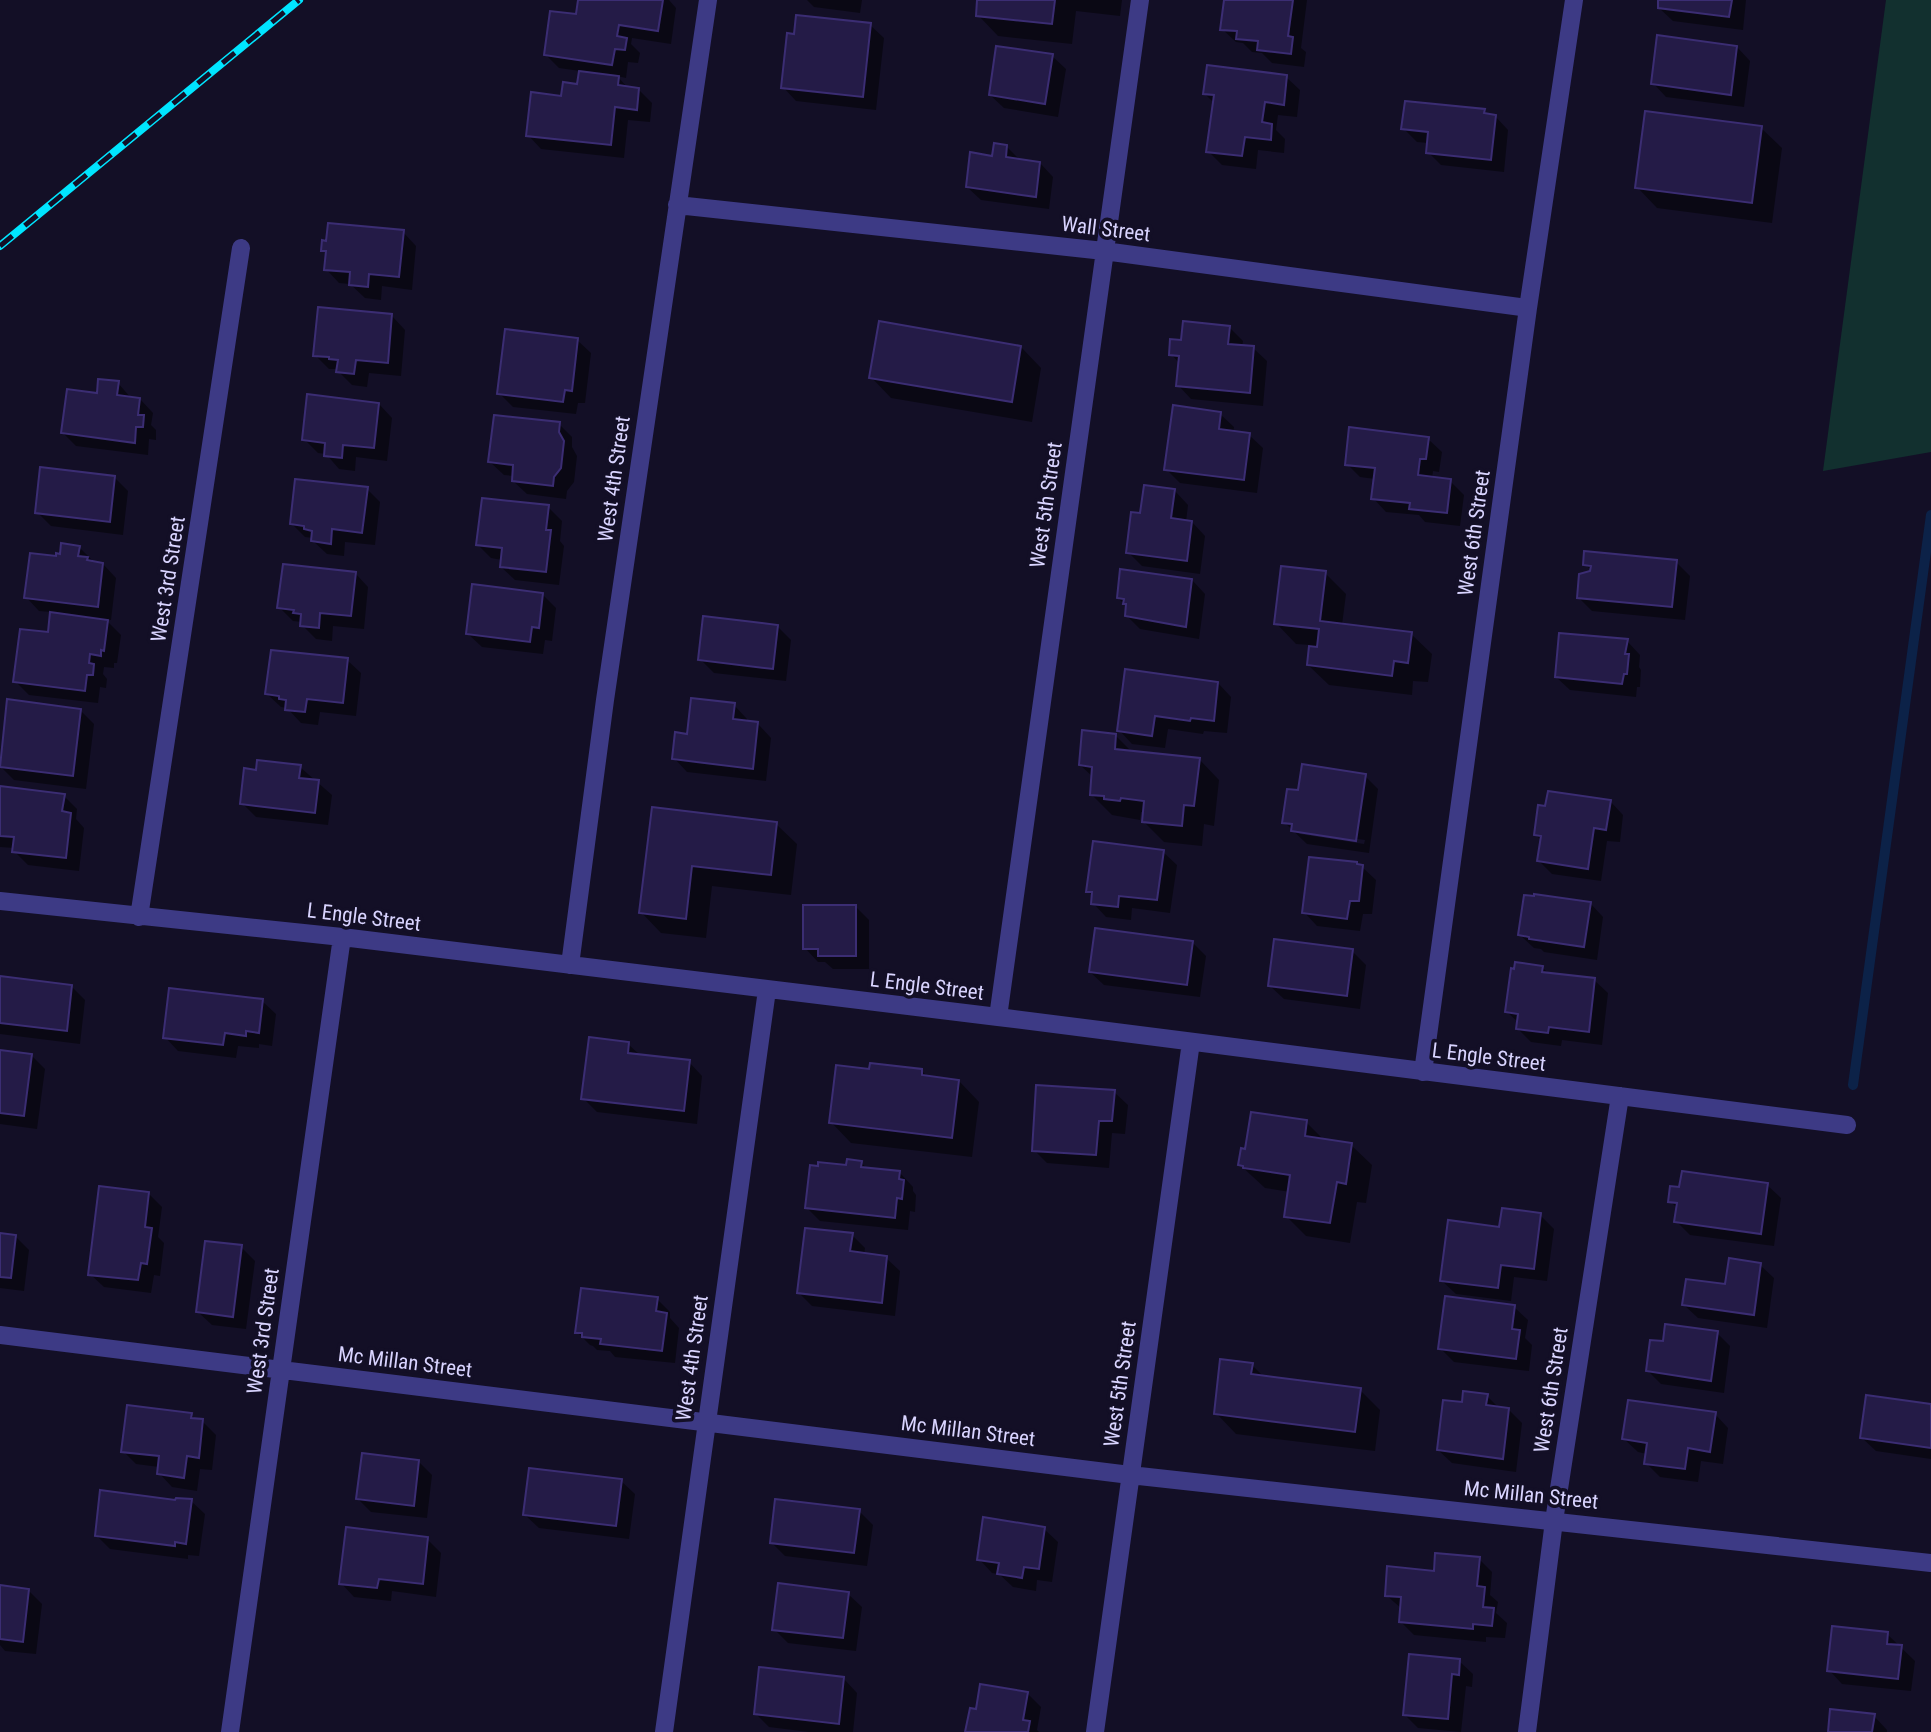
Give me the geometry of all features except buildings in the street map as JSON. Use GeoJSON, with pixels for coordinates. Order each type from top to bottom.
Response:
{"type":"FeatureCollection","features":[{"type":"Feature","properties":{"kind":"street","name":"West 4th Street"},"geometry":{"type":"LineString","coordinates":[[570,965],[609,673],[708,0]]}},
{"type":"Feature","properties":{"kind":"street","name":"West 5th Street"},"geometry":{"type":"LineString","coordinates":[[998,1017],[1140,0]]}},
{"type":"Feature","properties":{"kind":"street","name":"West 6th Street"},"geometry":{"type":"LineString","coordinates":[[1423,1072],[1528,308],[1574,0]]}},
{"type":"Feature","properties":{"kind":"street","name":"Wall Street"},"geometry":{"type":"LineString","coordinates":[[677,205],[1104,251],[1528,308]]}},
{"type":"Feature","properties":{"kind":"street","name":"West 3rd Street"},"geometry":{"type":"LineString","coordinates":[[139,917],[241,248]]}},
{"type":"Feature","properties":{"kind":"street","name":"L Engle Street"},"geometry":{"type":"LineString","coordinates":[[0,901],[342,937],[1847,1125]]}},
{"type":"Feature","properties":{"kind":"street","name":"West 3rd Street"},"geometry":{"type":"LineString","coordinates":[[230,1732],[342,937]]}},
{"type":"Feature","properties":{"kind":"street","name":"West 4th Street"},"geometry":{"type":"LineString","coordinates":[[664,1732],[767,990]]}},
{"type":"Feature","properties":{"kind":"street","name":"West 5th Street"},"geometry":{"type":"LineString","coordinates":[[1095,1732],[1191,1042]]}},
{"type":"Feature","properties":{"kind":"street","name":"West 6th Street"},"geometry":{"type":"LineString","coordinates":[[1527,1732],[1554,1521],[1620,1096]]}},
{"type":"Feature","properties":{"kind":"street","name":"Mc Millan Street"},"geometry":{"type":"LineString","coordinates":[[0,1335],[1130,1475],[1931,1563]]}},
{"type":"Feature","properties":{"kind":"green space"},"geometry":{"type":"Polygon","coordinates":[[[1886,0],[1931,0],[1931,452],[1823,471],[1886,0]]]}},
{"type":"Feature","properties":{"kind":"waterway"},"geometry":{"type":"LineString","coordinates":[[1853,1085],[1931,515]]}},
{"type":"Feature","properties":{"kind":"railway"},"geometry":{"type":"LineString","coordinates":[[0,246],[299,0]]}}]}
